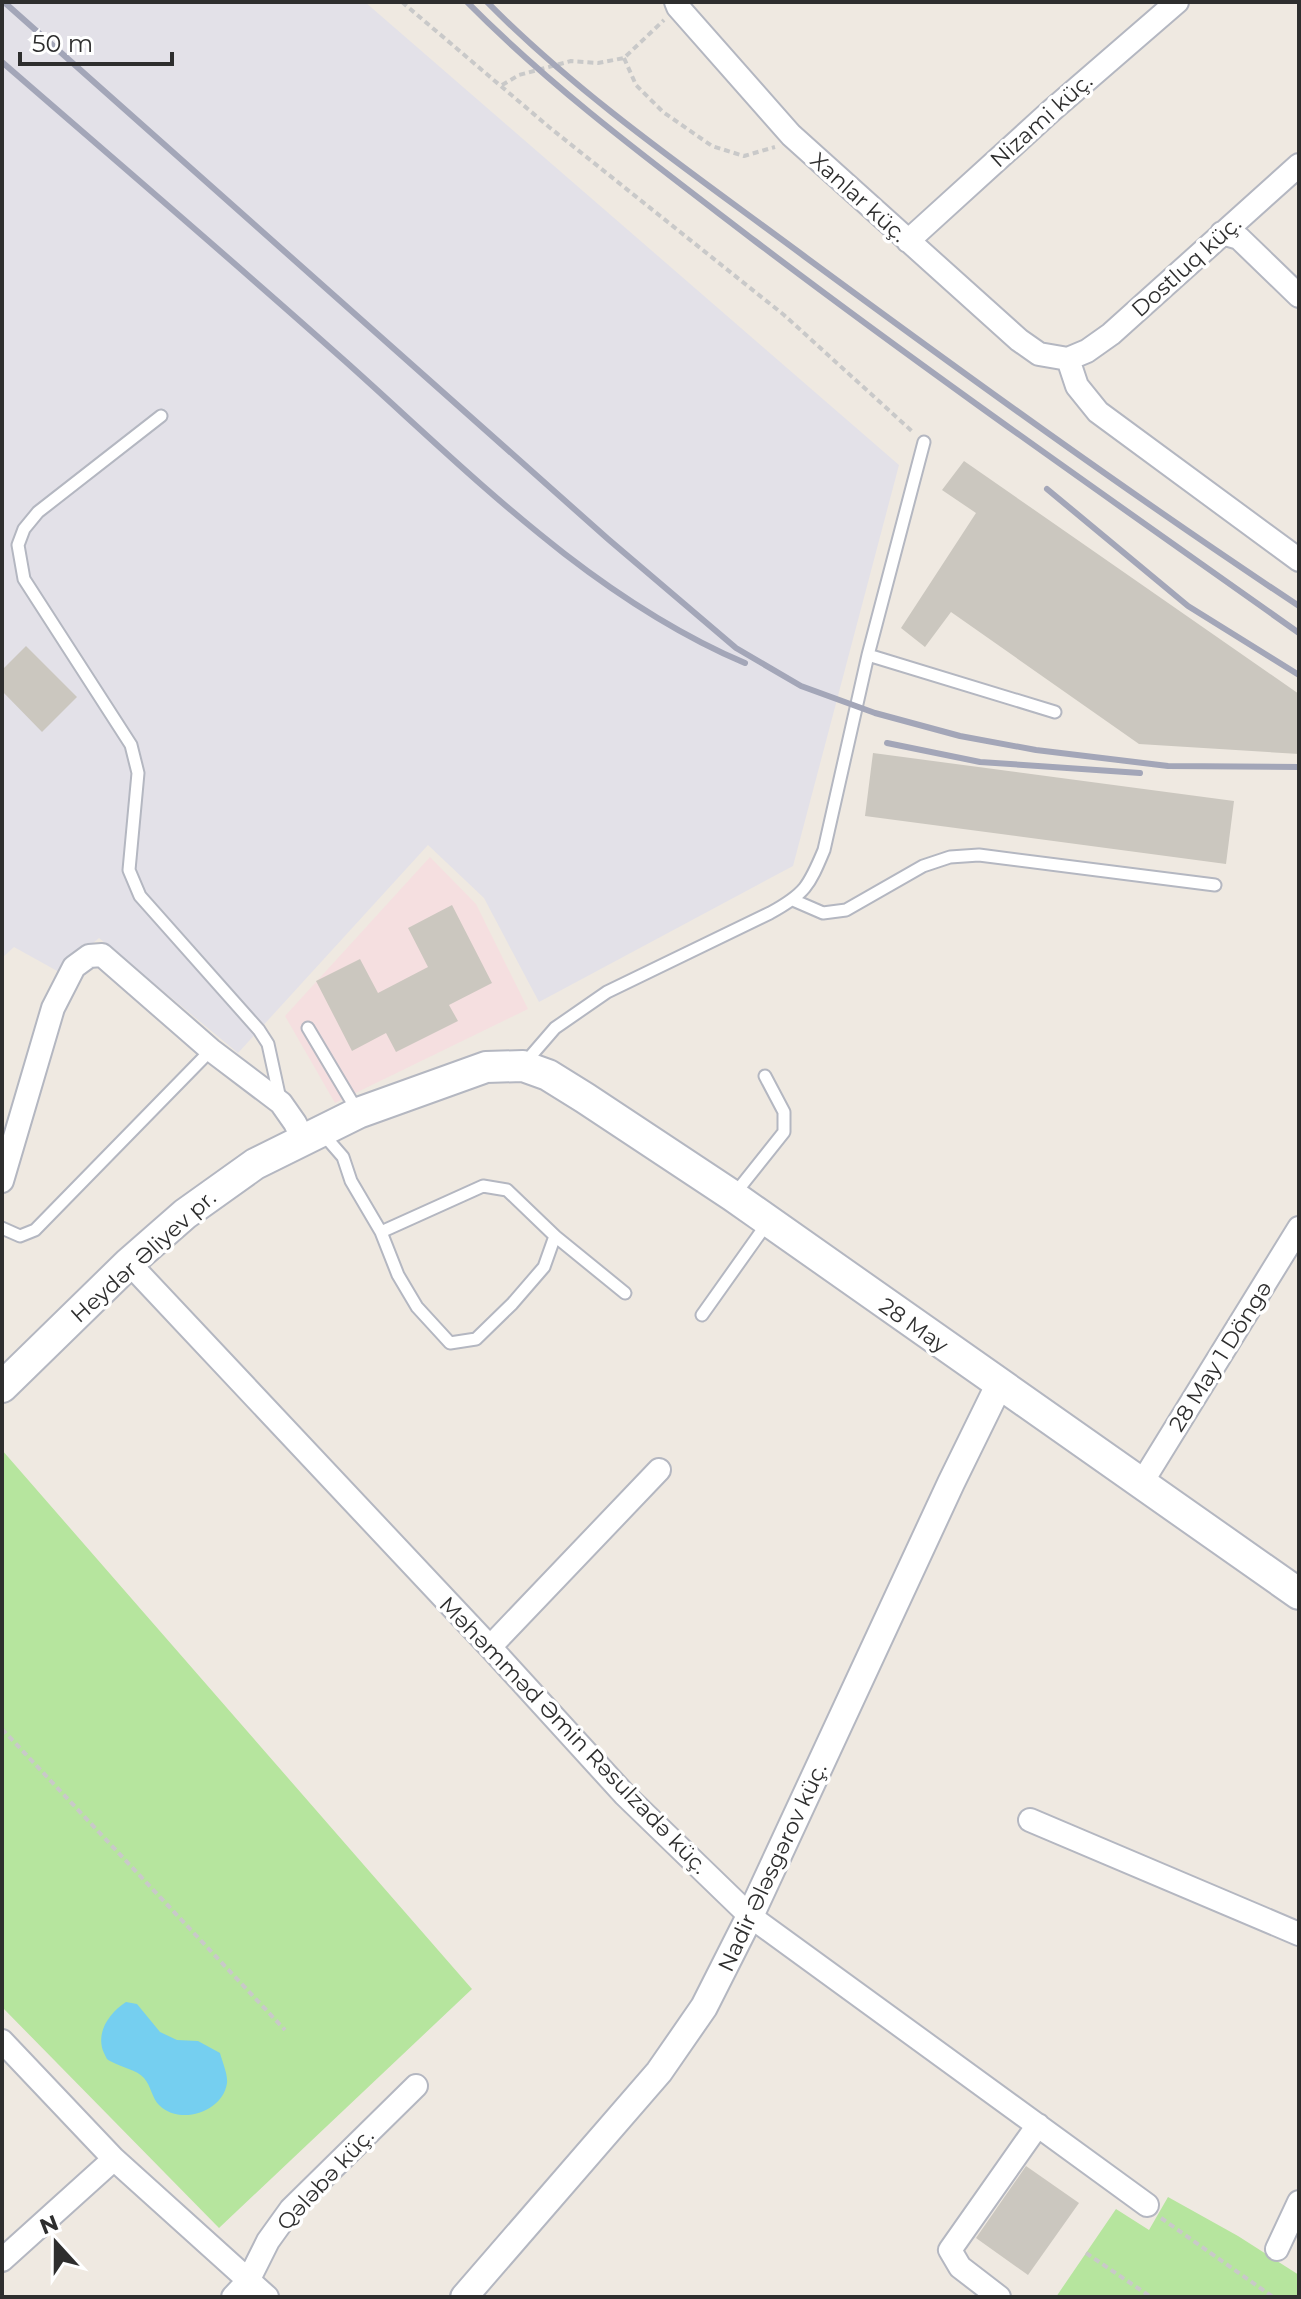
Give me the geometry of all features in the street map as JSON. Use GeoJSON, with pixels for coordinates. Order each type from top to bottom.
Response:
{"type":"FeatureCollection","features":[{"type":"Feature","properties":{"kind":"main road","name":"Heydər Əliyev pr."},"geometry":{"type":"LineString","coordinates":[[2,1387],[129,1263],[185,1214],[255,1164],[358,1113],[486,1067],[523,1066]]}},
{"type":"Feature","properties":{"kind":"main road","name":"28 May"},"geometry":{"type":"LineString","coordinates":[[523,1066],[548,1075],[733,1196],[1299,1594]]}},
{"type":"Feature","properties":{"kind":"street","name":"Nizami küç."},"geometry":{"type":"LineString","coordinates":[[908,241],[1177,2]]}},
{"type":"Feature","properties":{"kind":"street","name":"Xanlar küç."},"geometry":{"type":"LineString","coordinates":[[677,4],[791,135],[1019,340],[1039,354],[1068,359]]}},
{"type":"Feature","properties":{"kind":"street","name":"Dostluq küç."},"geometry":{"type":"LineString","coordinates":[[1068,359],[1087,351],[1111,334],[1299,165]]}},
{"type":"Feature","properties":{"kind":"street"},"geometry":{"type":"LineString","coordinates":[[1222,233],[1239,238],[1299,296]]}},
{"type":"Feature","properties":{"kind":"street"},"geometry":{"type":"LineString","coordinates":[[1068,359],[1077,386],[1098,412],[1299,560]]}},
{"type":"Feature","properties":{"kind":"street"},"geometry":{"type":"LineString","coordinates":[[2,1181],[53,1008],[74,967],[89,956],[102,955],[211,1050],[281,1103],[295,1123],[312,1135]]}},
{"type":"Feature","properties":{"kind":"street","name":"28 May 1 Döngə"},"geometry":{"type":"LineString","coordinates":[[1141,1484],[1299,1228]]}},
{"type":"Feature","properties":{"kind":"street","name":"Məhəmməd Əmin Rəsulzadə küç."},"geometry":{"type":"LineString","coordinates":[[129,1263],[625,1795],[750,1916],[1152,2210]]}},
{"type":"Feature","properties":{"kind":"street","name":"Nadir Ələsgərov küç."},"geometry":{"type":"LineString","coordinates":[[476,2293],[659,2072],[704,2007],[750,1916],[999,1385]]}},
{"type":"Feature","properties":{"kind":"street"},"geometry":{"type":"LineString","coordinates":[[490,1647],[659,1470]]}},
{"type":"Feature","properties":{"kind":"street"},"geometry":{"type":"LineString","coordinates":[[1030,1820],[1299,1934]]}},
{"type":"Feature","properties":{"kind":"street"},"geometry":{"type":"LineString","coordinates":[[2,2041],[240,2289],[267,2297]]}},
{"type":"Feature","properties":{"kind":"street","name":"Qələbə küç."},"geometry":{"type":"LineString","coordinates":[[240,2289],[291,2209],[416,2086]]}},
{"type":"Feature","properties":{"kind":"street"},"geometry":{"type":"LineString","coordinates":[[999,2297],[960,2267],[950,2250],[1038,2125]]}},
{"type":"Feature","properties":{"kind":"street"},"geometry":{"type":"LineString","coordinates":[[2,2260],[114,2159]]}},
{"type":"Feature","properties":{"kind":"street"},"geometry":{"type":"LineString","coordinates":[[1277,2249],[1299,2202]]}},
{"type":"Feature","properties":{"kind":"lane"},"geometry":{"type":"LineString","coordinates":[[161,416],[38,512],[24,529],[18,545],[24,579],[131,745],[138,773],[129,870],[140,896],[259,1030],[268,1044],[281,1103]]}},
{"type":"Feature","properties":{"kind":"lane"},"geometry":{"type":"LineString","coordinates":[[523,1066],[555,1028],[607,992],[770,913],[793,900],[811,880],[824,850],[868,655],[924,442]]}},
{"type":"Feature","properties":{"kind":"lane"},"geometry":{"type":"LineString","coordinates":[[868,655],[1055,712]]}},
{"type":"Feature","properties":{"kind":"lane"},"geometry":{"type":"LineString","coordinates":[[793,900],[823,913],[846,910],[923,866],[950,857],[979,855],[1215,885]]}},
{"type":"Feature","properties":{"kind":"lane"},"geometry":{"type":"LineString","coordinates":[[308,1028],[358,1113]]}},
{"type":"Feature","properties":{"kind":"lane"},"geometry":{"type":"LineString","coordinates":[[2,1228],[20,1236],[35,1230],[211,1050]]}},
{"type":"Feature","properties":{"kind":"lane"},"geometry":{"type":"LineString","coordinates":[[733,1196],[784,1132],[784,1112],[765,1076]]}},
{"type":"Feature","properties":{"kind":"lane"},"geometry":{"type":"LineString","coordinates":[[312,1135],[343,1157],[351,1181],[381,1232],[398,1275],[417,1307],[450,1343],[476,1339],[512,1304],[544,1267],[555,1236]]}},
{"type":"Feature","properties":{"kind":"lane"},"geometry":{"type":"LineString","coordinates":[[381,1232],[483,1186],[507,1190],[555,1236],[625,1293]]}},
{"type":"Feature","properties":{"kind":"lane"},"geometry":{"type":"LineString","coordinates":[[702,1315],[768,1221]]}},
{"type":"Feature","properties":{"kind":"path"},"geometry":{"type":"LineString","coordinates":[[402,2],[562,137],[784,315],[924,442]]}},
{"type":"Feature","properties":{"kind":"path"},"geometry":{"type":"LineString","coordinates":[[501,86],[519,75],[571,61],[598,63],[624,58],[677,4]]}},
{"type":"Feature","properties":{"kind":"path"},"geometry":{"type":"LineString","coordinates":[[624,58],[636,85],[663,112],[712,146],[744,156],[774,148],[791,135]]}},
{"type":"Feature","properties":{"kind":"path"},"geometry":{"type":"LineString","coordinates":[[2,1729],[285,2030]]}},
{"type":"Feature","properties":{"kind":"path"},"geometry":{"type":"LineString","coordinates":[[1152,2210],[1273,2297]]}},
{"type":"Feature","properties":{"kind":"path"},"geometry":{"type":"LineString","coordinates":[[1086,2253],[1151,2297]]}},
{"type":"Feature","properties":{"kind":"shaded area"},"geometry":{"type":"Polygon","coordinates":[[[2,2],[365,2],[899,465],[793,866],[539,1002],[484,898],[428,845],[238,1053],[99,938],[59,972],[14,947],[2,958],[2,2]]]}},
{"type":"Feature","properties":{"kind":"shaded area"},"geometry":{"type":"Polygon","coordinates":[[[430,857],[476,904],[528,1009],[335,1103],[285,1016],[430,857]]]}},
{"type":"Feature","properties":{"kind":"green space"},"geometry":{"type":"Polygon","coordinates":[[[2,1450],[472,1989],[219,2228],[2,2007],[2,1450]]]}},
{"type":"Feature","properties":{"kind":"green space"},"geometry":{"type":"Polygon","coordinates":[[[1168,2197],[1299,2275],[1299,2297],[1056,2297],[1116,2209],[1149,2230],[1168,2197]]]}},
{"type":"Feature","properties":{"kind":"water"},"geometry":{"type":"Polygon","coordinates":[[[126,2002],[137,2004],[160,2032],[177,2040],[198,2041],[220,2053],[227,2083],[218,2102],[189,2115],[168,2111],[159,2105],[141,2075],[107,2059],[101,2038],[105,2024],[126,2002]]]}},
{"type":"Feature","properties":{"kind":"building"},"geometry":{"type":"Polygon","coordinates":[[[964,461],[1299,694],[1299,754],[1139,744],[951,612],[925,647],[901,628],[976,513],[942,490],[964,461]]]}},
{"type":"Feature","properties":{"kind":"building"},"geometry":{"type":"Polygon","coordinates":[[[26,646],[77,697],[42,732],[2,691],[2,670],[26,646]]]}},
{"type":"Feature","properties":{"kind":"building"},"geometry":{"type":"Polygon","coordinates":[[[873,753],[1234,801],[1226,864],[865,816],[873,753]]]}},
{"type":"Feature","properties":{"kind":"building"},"geometry":{"type":"Polygon","coordinates":[[[452,905],[492,983],[449,1005],[458,1021],[396,1052],[386,1033],[352,1051],[316,981],[360,959],[378,993],[428,967],[408,928],[452,905]]]}},
{"type":"Feature","properties":{"kind":"building"},"geometry":{"type":"Polygon","coordinates":[[[1026,2166],[1079,2203],[1028,2275],[976,2238],[1026,2166]]]}},
{"type":"Feature","properties":{"kind":"railway"},"geometry":{"type":"LineString","coordinates":[[4,2],[608,539],[736,648],[801,686],[875,713],[960,736],[1036,750],[1168,766],[1299,767]]}},
{"type":"Feature","properties":{"kind":"railway"},"geometry":{"type":"LineString","coordinates":[[467,2],[571,97],[755,241],[957,390],[1299,633]]}},
{"type":"Feature","properties":{"kind":"railway"},"geometry":{"type":"LineString","coordinates":[[487,2],[561,71],[681,165],[1049,434],[1299,606]]}},
{"type":"Feature","properties":{"kind":"railway"},"geometry":{"type":"LineString","coordinates":[[2,62],[533,529],[635,604],[688,636],[745,663]]}},
{"type":"Feature","properties":{"kind":"railway"},"geometry":{"type":"LineString","coordinates":[[1047,489],[1188,606],[1299,675]]}},
{"type":"Feature","properties":{"kind":"railway"},"geometry":{"type":"LineString","coordinates":[[887,743],[980,762],[1140,773]]}}]}
